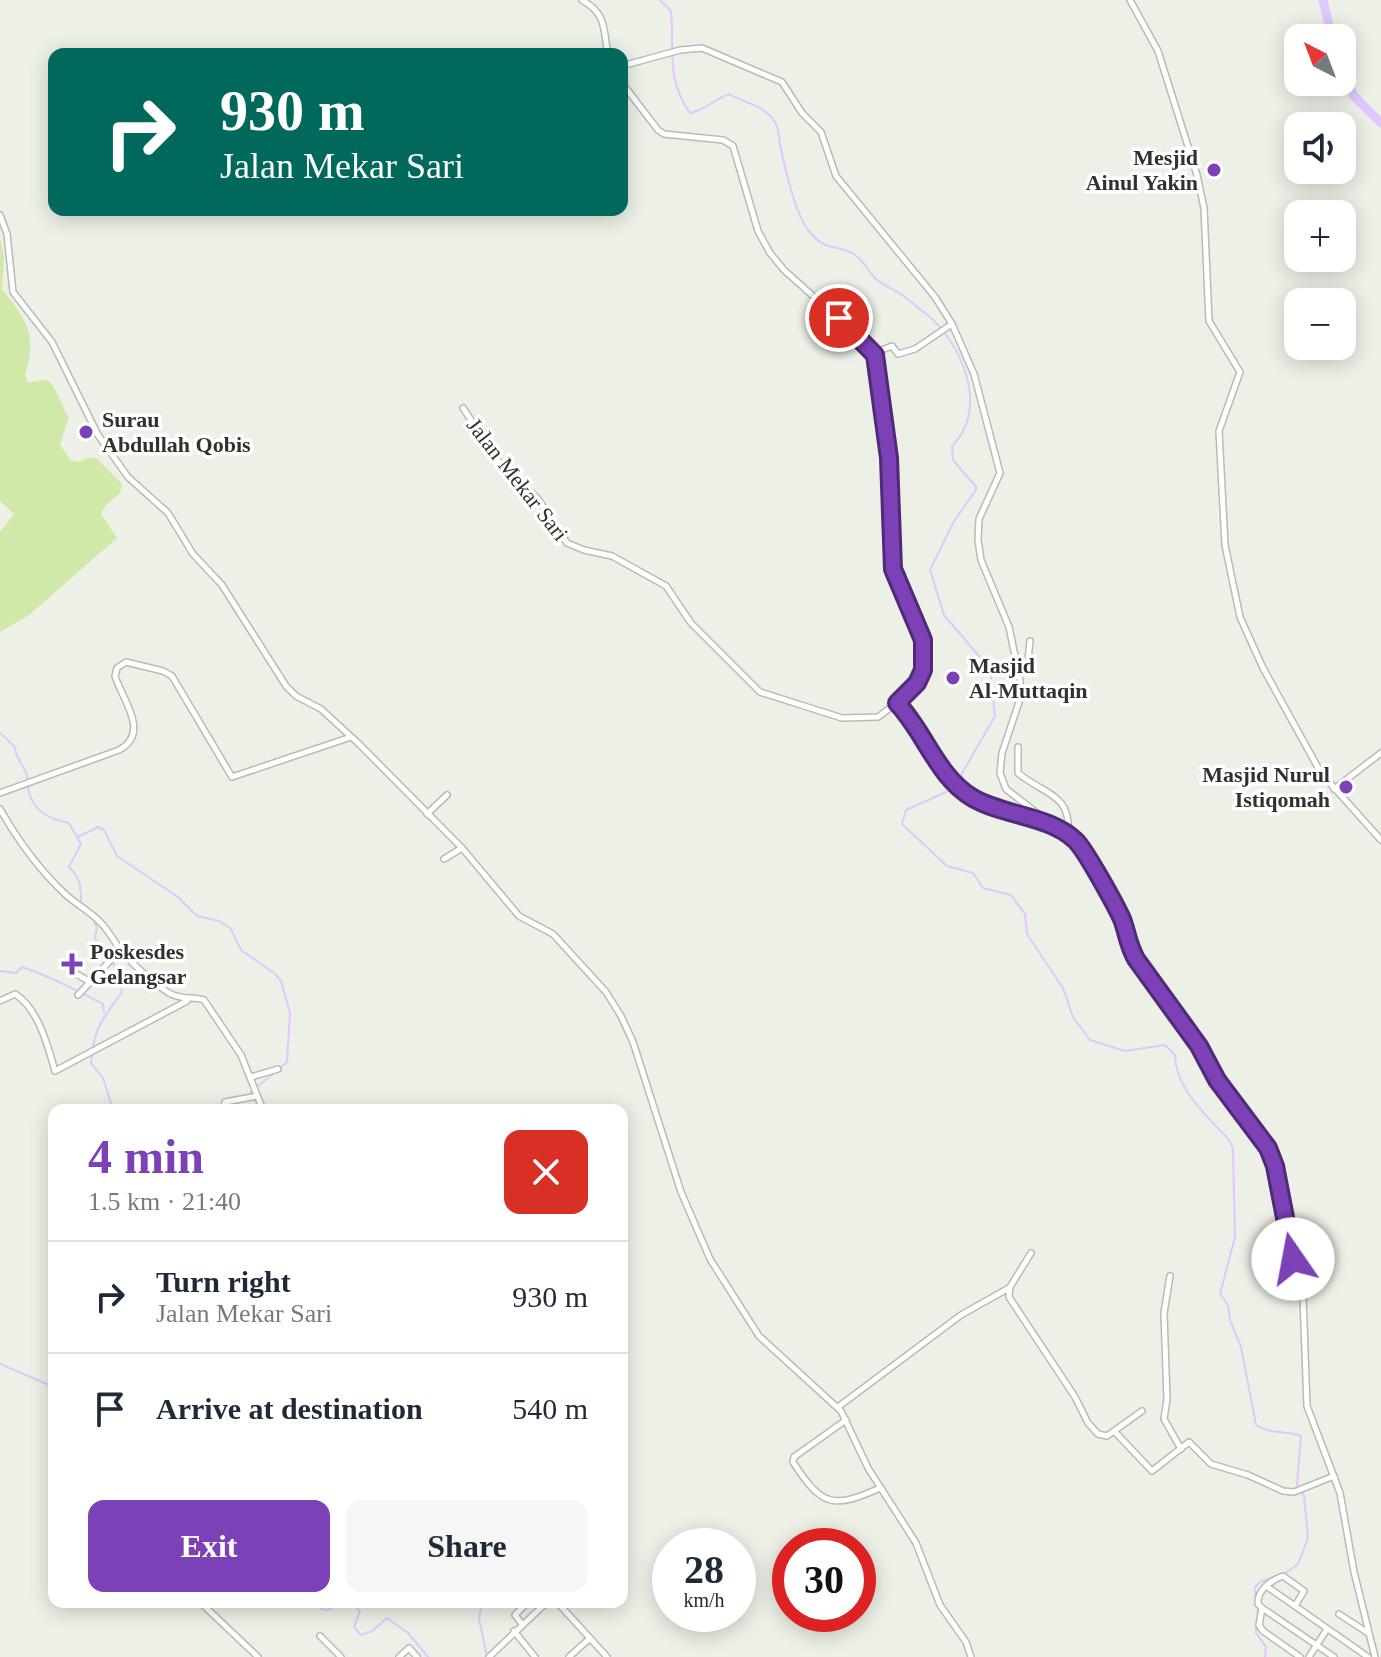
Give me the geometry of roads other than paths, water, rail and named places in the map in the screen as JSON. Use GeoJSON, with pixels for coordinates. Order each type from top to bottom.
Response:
{"type":"FeatureCollection","features":[{"type":"Feature","properties":{"kind":"street"},"geometry":{"type":"LineString","coordinates":[[582,0],[596,8],[602,19],[607,48]]}},
{"type":"Feature","properties":{"kind":"street"},"geometry":{"type":"LineString","coordinates":[[1130,0],[1158,51],[1197,175],[1204,208],[1209,321],[1240,372],[1219,431],[1225,545],[1240,617],[1248,639],[1314,762],[1334,789],[1381,840]]}},
{"type":"Feature","properties":{"kind":"street"},"geometry":{"type":"LineString","coordinates":[[628,64],[680,50],[702,48],[782,82],[802,113],[821,132],[836,176],[935,297],[952,324],[974,374],[1000,469],[996,487],[979,519],[978,540],[981,560],[1009,627],[1019,670],[1020,699],[1002,753],[1002,782],[1015,798],[1078,843],[1119,914],[1136,959],[1271,1154],[1302,1293],[1307,1406],[1341,1497],[1354,1572],[1375,1657]]}},
{"type":"Feature","properties":{"kind":"street"},"geometry":{"type":"LineString","coordinates":[[628,91],[664,134],[723,140],[733,146],[738,154],[758,231],[770,253],[784,270],[823,302],[874,353],[892,346],[898,354],[910,351],[952,324]]}},
{"type":"Feature","properties":{"kind":"street"},"geometry":{"type":"LineString","coordinates":[[0,215],[7,234],[13,292],[52,342],[80,402],[109,452],[134,482],[168,513],[198,561],[227,592],[289,690],[321,709],[351,737],[462,848],[517,914],[553,934],[611,1000],[633,1042],[686,1206],[718,1274],[759,1336],[838,1407],[862,1457],[916,1543],[940,1605],[966,1642],[971,1657]]}},
{"type":"Feature","properties":{"kind":"street","name":"Jalan Mekar Sari"},"geometry":{"type":"LineString","coordinates":[[463,408],[499,462],[538,499],[567,543],[612,556],[666,586],[691,623],[760,692],[842,718],[878,717],[917,683],[923,670],[924,657],[917,624],[893,569],[889,458],[874,353]]}},
{"type":"Feature","properties":{"kind":"street"},"geometry":{"type":"LineString","coordinates":[[1019,670],[1027,669],[1030,641]]}},
{"type":"Feature","properties":{"kind":"street"},"geometry":{"type":"LineString","coordinates":[[0,793],[119,750],[130,741],[134,723],[115,676],[117,668],[126,662],[172,676],[232,777],[351,737]]}},
{"type":"Feature","properties":{"kind":"street"},"geometry":{"type":"LineString","coordinates":[[897,703],[911,719],[937,762],[962,790],[983,803],[1058,829]]}},
{"type":"Feature","properties":{"kind":"street"},"geometry":{"type":"LineString","coordinates":[[1018,747],[1018,773],[1062,804],[1069,816],[1068,835]]}},
{"type":"Feature","properties":{"kind":"street"},"geometry":{"type":"LineString","coordinates":[[1334,789],[1381,753]]}},
{"type":"Feature","properties":{"kind":"street"},"geometry":{"type":"LineString","coordinates":[[427,814],[447,795]]}},
{"type":"Feature","properties":{"kind":"street"},"geometry":{"type":"LineString","coordinates":[[0,809],[28,852],[64,893],[92,914],[112,935],[120,950],[163,989],[188,1000]]}},
{"type":"Feature","properties":{"kind":"street"},"geometry":{"type":"LineString","coordinates":[[444,859],[462,848]]}},
{"type":"Feature","properties":{"kind":"street"},"geometry":{"type":"LineString","coordinates":[[78,995],[120,950]]}},
{"type":"Feature","properties":{"kind":"street"},"geometry":{"type":"LineString","coordinates":[[73,972],[90,982]]}},
{"type":"Feature","properties":{"kind":"street"},"geometry":{"type":"LineString","coordinates":[[0,1001],[15,994],[21,997],[35,1018],[55,1071],[188,1000],[204,1000],[234,1044],[251,1077],[260,1104]]}},
{"type":"Feature","properties":{"kind":"street"},"geometry":{"type":"LineString","coordinates":[[251,1077],[278,1069]]}},
{"type":"Feature","properties":{"kind":"street"},"geometry":{"type":"LineString","coordinates":[[225,1104],[255,1096]]}},
{"type":"Feature","properties":{"kind":"street"},"geometry":{"type":"LineString","coordinates":[[838,1407],[961,1315],[1010,1287],[1031,1253]]}},
{"type":"Feature","properties":{"kind":"street"},"geometry":{"type":"LineString","coordinates":[[1170,1276],[1164,1313],[1167,1399],[1164,1419],[1182,1449]]}},
{"type":"Feature","properties":{"kind":"street"},"geometry":{"type":"LineString","coordinates":[[1010,1287],[1011,1302],[1075,1397],[1088,1423],[1101,1436],[1109,1436],[1142,1411]]}},
{"type":"Feature","properties":{"kind":"street"},"geometry":{"type":"LineString","coordinates":[[846,1420],[794,1457],[793,1462],[818,1493],[831,1501],[848,1501],[880,1488]]}},
{"type":"Feature","properties":{"kind":"street"},"geometry":{"type":"LineString","coordinates":[[1115,1432],[1152,1471],[1191,1442],[1204,1459],[1215,1466],[1248,1475],[1283,1491],[1294,1492],[1334,1476]]}},
{"type":"Feature","properties":{"kind":"street"},"geometry":{"type":"LineString","coordinates":[[1295,1606],[1304,1593],[1303,1588],[1283,1576],[1266,1586],[1258,1597],[1262,1608],[1259,1628],[1300,1657]]}},
{"type":"Feature","properties":{"kind":"street"},"geometry":{"type":"LineString","coordinates":[[1266,1586],[1368,1657]]}},
{"type":"Feature","properties":{"kind":"street"},"geometry":{"type":"LineString","coordinates":[[206,1608],[258,1657]]}},
{"type":"Feature","properties":{"kind":"street"},"geometry":{"type":"LineString","coordinates":[[522,1608],[515,1615],[522,1624]]}},
{"type":"Feature","properties":{"kind":"street"},"geometry":{"type":"LineString","coordinates":[[489,1657],[540,1608]]}},
{"type":"Feature","properties":{"kind":"street"},"geometry":{"type":"LineString","coordinates":[[562,1608],[607,1657]]}},
{"type":"Feature","properties":{"kind":"street"},"geometry":{"type":"LineString","coordinates":[[1262,1608],[1334,1657]]}},
{"type":"Feature","properties":{"kind":"street"},"geometry":{"type":"LineString","coordinates":[[1339,1614],[1369,1633]]}},
{"type":"Feature","properties":{"kind":"street"},"geometry":{"type":"LineString","coordinates":[[1309,1657],[1327,1629]]}},
{"type":"Feature","properties":{"kind":"street"},"geometry":{"type":"LineString","coordinates":[[514,1631],[535,1657]]}},
{"type":"Feature","properties":{"kind":"street"},"geometry":{"type":"LineString","coordinates":[[320,1636],[341,1657]]}},
{"type":"Feature","properties":{"kind":"street"},"geometry":{"type":"LineString","coordinates":[[569,1657],[589,1639]]}},
{"type":"Feature","properties":{"kind":"street"},"geometry":{"type":"LineString","coordinates":[[399,1657],[409,1648],[417,1657]]}},
{"type":"Feature","properties":{"kind":"waterway"},"geometry":{"type":"LineString","coordinates":[[660,0],[671,11],[674,76],[690,113],[729,94],[760,108],[771,117],[777,127],[795,202],[809,231],[827,246],[855,255],[879,281],[925,313],[950,341],[960,358],[967,376],[969,414],[963,431],[952,446],[953,460],[977,488],[953,523],[930,570],[944,615],[990,669],[995,716],[953,789],[906,810],[902,824],[947,866],[973,873],[983,888],[1011,895],[1025,914],[1027,934],[1063,988],[1073,1017],[1090,1040],[1125,1051],[1165,1045],[1175,1055],[1179,1074],[1188,1092],[1231,1145],[1235,1237],[1220,1294],[1228,1305],[1230,1320],[1241,1347],[1256,1425],[1301,1436],[1297,1484],[1304,1496],[1308,1538],[1298,1564],[1284,1574]]}},
{"type":"Feature","properties":{"kind":"waterway"},"geometry":{"type":"LineString","coordinates":[[1323,0],[1329,24]]}},
{"type":"Feature","properties":{"kind":"waterway"},"geometry":{"type":"LineString","coordinates":[[1354,96],[1381,123]]}},
{"type":"Feature","properties":{"kind":"waterway"},"geometry":{"type":"LineString","coordinates":[[0,733],[15,747],[27,776],[28,789],[38,809],[54,819],[69,823],[81,844],[69,867],[80,883],[81,903]]}},
{"type":"Feature","properties":{"kind":"waterway"},"geometry":{"type":"LineString","coordinates":[[78,837],[98,827],[104,830],[117,856],[178,897],[197,916],[219,921],[231,929],[241,950],[281,981],[290,1013],[287,1062],[280,1068]]}},
{"type":"Feature","properties":{"kind":"waterway"},"geometry":{"type":"LineString","coordinates":[[92,917],[97,927],[97,943],[112,958],[122,992],[100,1025],[93,1048]]}},
{"type":"Feature","properties":{"kind":"waterway"},"geometry":{"type":"LineString","coordinates":[[0,971],[16,973],[22,967],[33,971],[103,1004],[104,1012]]}},
{"type":"Feature","properties":{"kind":"waterway"},"geometry":{"type":"LineString","coordinates":[[92,1054],[91,1063],[103,1078],[111,1104]]}},
{"type":"Feature","properties":{"kind":"waterway"},"geometry":{"type":"LineString","coordinates":[[252,1094],[275,1072]]}},
{"type":"Feature","properties":{"kind":"waterway"},"geometry":{"type":"LineString","coordinates":[[255,1100],[257,1104]]}},
{"type":"Feature","properties":{"kind":"waterway"},"geometry":{"type":"LineString","coordinates":[[0,1364],[48,1384]]}},
{"type":"Feature","properties":{"kind":"waterway"},"geometry":{"type":"LineString","coordinates":[[1256,1603],[1255,1587],[1274,1577]]}},
{"type":"Feature","properties":{"kind":"waterway"},"geometry":{"type":"LineString","coordinates":[[321,1608],[332,1608]]}},
{"type":"Feature","properties":{"kind":"waterway"},"geometry":{"type":"LineString","coordinates":[[356,1608],[360,1611],[354,1627],[361,1635],[372,1631],[387,1618],[408,1633],[428,1657]]}},
{"type":"Feature","properties":{"kind":"waterway"},"geometry":{"type":"LineString","coordinates":[[481,1608],[479,1619],[487,1656]]}},
{"type":"Feature","properties":{"kind":"waterway"},"geometry":{"type":"LineString","coordinates":[[1258,1608],[1256,1633],[1266,1647],[1265,1657]]}},
{"type":"Feature","properties":{"kind":"place","name":"Mesjid Ainul Yakin"},"geometry":{"type":"Point","coordinates":[1214,170]}},
{"type":"Feature","properties":{"kind":"place","name":"Surau Abdullah Qobis"},"geometry":{"type":"Point","coordinates":[86,432]}},
{"type":"Feature","properties":{"kind":"place","name":"Masjid Al-Muttaqin"},"geometry":{"type":"Point","coordinates":[953,678]}},
{"type":"Feature","properties":{"kind":"place","name":"Masjid Nurul Istiqomah"},"geometry":{"type":"Point","coordinates":[1346,787]}},
{"type":"Feature","properties":{"kind":"place","name":"Poskesdes Gelangsar"},"geometry":{"type":"Point","coordinates":[72,964]}}]}
